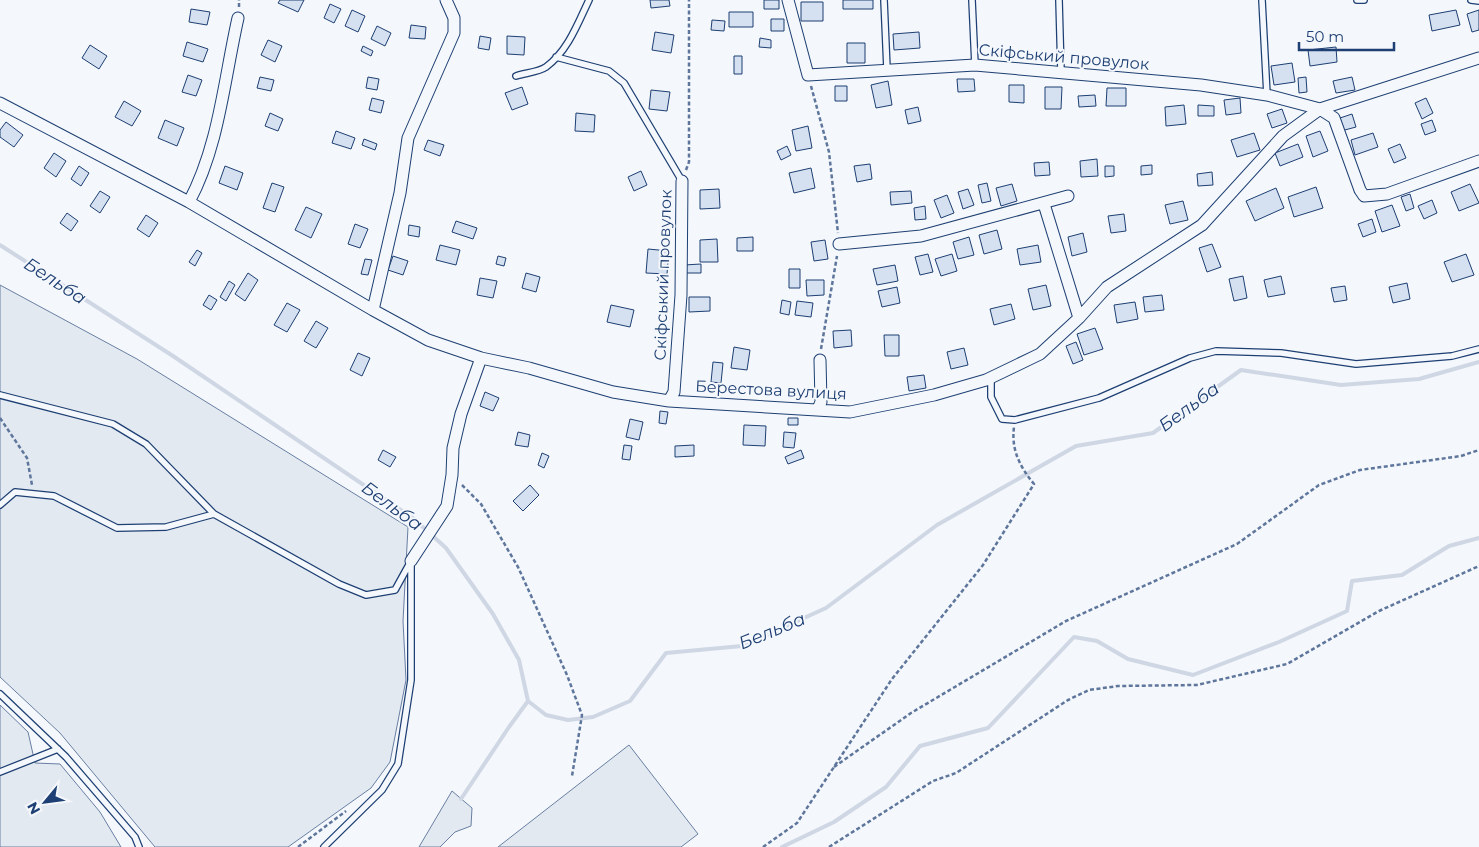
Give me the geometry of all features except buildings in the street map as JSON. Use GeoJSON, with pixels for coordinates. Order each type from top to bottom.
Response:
{"type":"FeatureCollection","features":[{"type":"Feature","properties":{"kind":"street"},"geometry":{"type":"LineString","coordinates":[[373,310],[400,193],[408,138],[454,33],[454,18],[446,0]]}},
{"type":"Feature","properties":{"kind":"street"},"geometry":{"type":"LineString","coordinates":[[788,0],[808,75]]}},
{"type":"Feature","properties":{"kind":"street"},"geometry":{"type":"LineString","coordinates":[[189,202],[196,188],[216,127],[238,18]]}},
{"type":"Feature","properties":{"kind":"street"},"geometry":{"type":"LineString","coordinates":[[1320,109],[1479,58]]}},
{"type":"Feature","properties":{"kind":"street","name":"Скіфський провулок"},"geometry":{"type":"LineString","coordinates":[[808,75],[974,65],[1201,85],[1267,95],[1320,109]]}},
{"type":"Feature","properties":{"kind":"street","name":"Берестова вулиця"},"geometry":{"type":"LineString","coordinates":[[0,103],[189,202],[373,310],[428,340],[482,358],[529,368],[613,392],[669,401],[850,412],[934,395],[990,378],[1040,354],[1079,318],[1107,287],[1202,224],[1283,136],[1320,109]]}},
{"type":"Feature","properties":{"kind":"street"},"geometry":{"type":"LineString","coordinates":[[1320,109],[1334,118],[1360,190],[1364,196],[1387,194],[1479,161]]}},
{"type":"Feature","properties":{"kind":"street","name":"Скіфський провулок"},"geometry":{"type":"LineString","coordinates":[[669,401],[674,392],[681,295],[682,181]]}},
{"type":"Feature","properties":{"kind":"street"},"geometry":{"type":"LineString","coordinates":[[839,244],[921,236],[1068,196]]}},
{"type":"Feature","properties":{"kind":"street"},"geometry":{"type":"LineString","coordinates":[[1044,204],[1079,318]]}},
{"type":"Feature","properties":{"kind":"street"},"geometry":{"type":"LineString","coordinates":[[412,561],[447,506],[452,475],[453,448],[462,414],[482,358]]}},
{"type":"Feature","properties":{"kind":"street"},"geometry":{"type":"LineString","coordinates":[[818,409],[821,402],[820,360]]}},
{"type":"Feature","properties":{"kind":"lane"},"geometry":{"type":"LineString","coordinates":[[516,76],[545,68],[556,57],[567,45],[590,0]]}},
{"type":"Feature","properties":{"kind":"lane"},"geometry":{"type":"LineString","coordinates":[[884,0],[887,69]]}},
{"type":"Feature","properties":{"kind":"lane"},"geometry":{"type":"LineString","coordinates":[[972,0],[974,65]]}},
{"type":"Feature","properties":{"kind":"lane"},"geometry":{"type":"LineString","coordinates":[[1060,0],[1061,72]]}},
{"type":"Feature","properties":{"kind":"lane"},"geometry":{"type":"LineString","coordinates":[[1262,0],[1267,95]]}},
{"type":"Feature","properties":{"kind":"lane"},"geometry":{"type":"LineString","coordinates":[[1357,0],[1364,0]]}},
{"type":"Feature","properties":{"kind":"lane"},"geometry":{"type":"LineString","coordinates":[[1471,0],[1479,1]]}},
{"type":"Feature","properties":{"kind":"lane"},"geometry":{"type":"LineString","coordinates":[[556,57],[609,70],[624,83],[682,181]]}},
{"type":"Feature","properties":{"kind":"lane"},"geometry":{"type":"LineString","coordinates":[[990,378],[991,396],[1002,419],[1014,420],[1099,398],[1190,358],[1216,351],[1281,353],[1356,364],[1452,356],[1479,349]]}},
{"type":"Feature","properties":{"kind":"lane"},"geometry":{"type":"LineString","coordinates":[[0,395],[113,424],[146,444],[214,514],[338,584],[366,595],[395,590],[412,561]]}},
{"type":"Feature","properties":{"kind":"lane"},"geometry":{"type":"LineString","coordinates":[[0,505],[15,492],[54,496],[118,528],[166,527],[214,514]]}},
{"type":"Feature","properties":{"kind":"lane"},"geometry":{"type":"LineString","coordinates":[[324,847],[382,790],[398,764],[411,680],[412,561]]}},
{"type":"Feature","properties":{"kind":"lane"},"geometry":{"type":"LineString","coordinates":[[0,694],[58,749],[135,837],[139,847]]}},
{"type":"Feature","properties":{"kind":"lane"},"geometry":{"type":"LineString","coordinates":[[0,772],[58,749]]}},
{"type":"Feature","properties":{"kind":"path","name":"Скіфський провулок"},"geometry":{"type":"LineString","coordinates":[[682,181],[689,162],[689,0]]}},
{"type":"Feature","properties":{"kind":"path"},"geometry":{"type":"LineString","coordinates":[[808,75],[829,152],[839,244],[820,360]]}},
{"type":"Feature","properties":{"kind":"path"},"geometry":{"type":"LineString","coordinates":[[0,418],[27,458],[34,494]]}},
{"type":"Feature","properties":{"kind":"path"},"geometry":{"type":"LineString","coordinates":[[763,847],[797,823],[892,678],[983,565],[1034,484],[1023,471],[1013,446],[1014,420]]}},
{"type":"Feature","properties":{"kind":"path"},"geometry":{"type":"LineString","coordinates":[[834,767],[911,713],[1066,621],[1237,544],[1320,485],[1360,470],[1461,456],[1479,450]]}},
{"type":"Feature","properties":{"kind":"path"},"geometry":{"type":"LineString","coordinates":[[452,475],[481,504],[518,567],[582,715],[572,776]]}},
{"type":"Feature","properties":{"kind":"path"},"geometry":{"type":"LineString","coordinates":[[829,847],[933,781],[956,773],[1068,700],[1090,690],[1118,686],[1197,685],[1287,664],[1380,611],[1479,566]]}},
{"type":"Feature","properties":{"kind":"path"},"geometry":{"type":"LineString","coordinates":[[298,847],[352,807]]}},
{"type":"Feature","properties":{"kind":"shaded area"},"geometry":{"type":"Polygon","coordinates":[[[0,285],[137,359],[408,527],[403,621],[406,680],[390,762],[371,788],[288,847],[155,847],[60,733],[0,677],[0,285]]]}},
{"type":"Feature","properties":{"kind":"shaded area"},"geometry":{"type":"Polygon","coordinates":[[[0,705],[28,732],[35,763],[60,764],[100,812],[121,847],[0,847],[0,705]]]}},
{"type":"Feature","properties":{"kind":"shaded area"},"geometry":{"type":"Polygon","coordinates":[[[629,745],[698,834],[681,847],[498,847],[629,745]]]}},
{"type":"Feature","properties":{"kind":"shaded area"},"geometry":{"type":"Polygon","coordinates":[[[452,791],[472,808],[471,826],[455,832],[440,847],[419,847],[452,791]]]}},
{"type":"Feature","properties":{"kind":"waterway","name":"Бельба"},"geometry":{"type":"LineString","coordinates":[[0,245],[173,356],[414,519],[446,548],[493,614],[519,660],[528,701],[546,715],[568,720],[593,717],[630,701],[666,653],[742,646],[826,608],[937,525],[1076,446],[1153,433],[1241,370],[1341,385],[1419,379],[1479,362]]}},
{"type":"Feature","properties":{"kind":"waterway"},"geometry":{"type":"LineString","coordinates":[[782,847],[834,822],[886,787],[920,746],[988,728],[1074,637],[1097,641],[1128,659],[1193,675],[1279,642],[1347,611],[1352,581],[1402,575],[1449,546],[1479,538]]}},
{"type":"Feature","properties":{"kind":"waterway"},"geometry":{"type":"LineString","coordinates":[[461,799],[528,701]]}}]}
